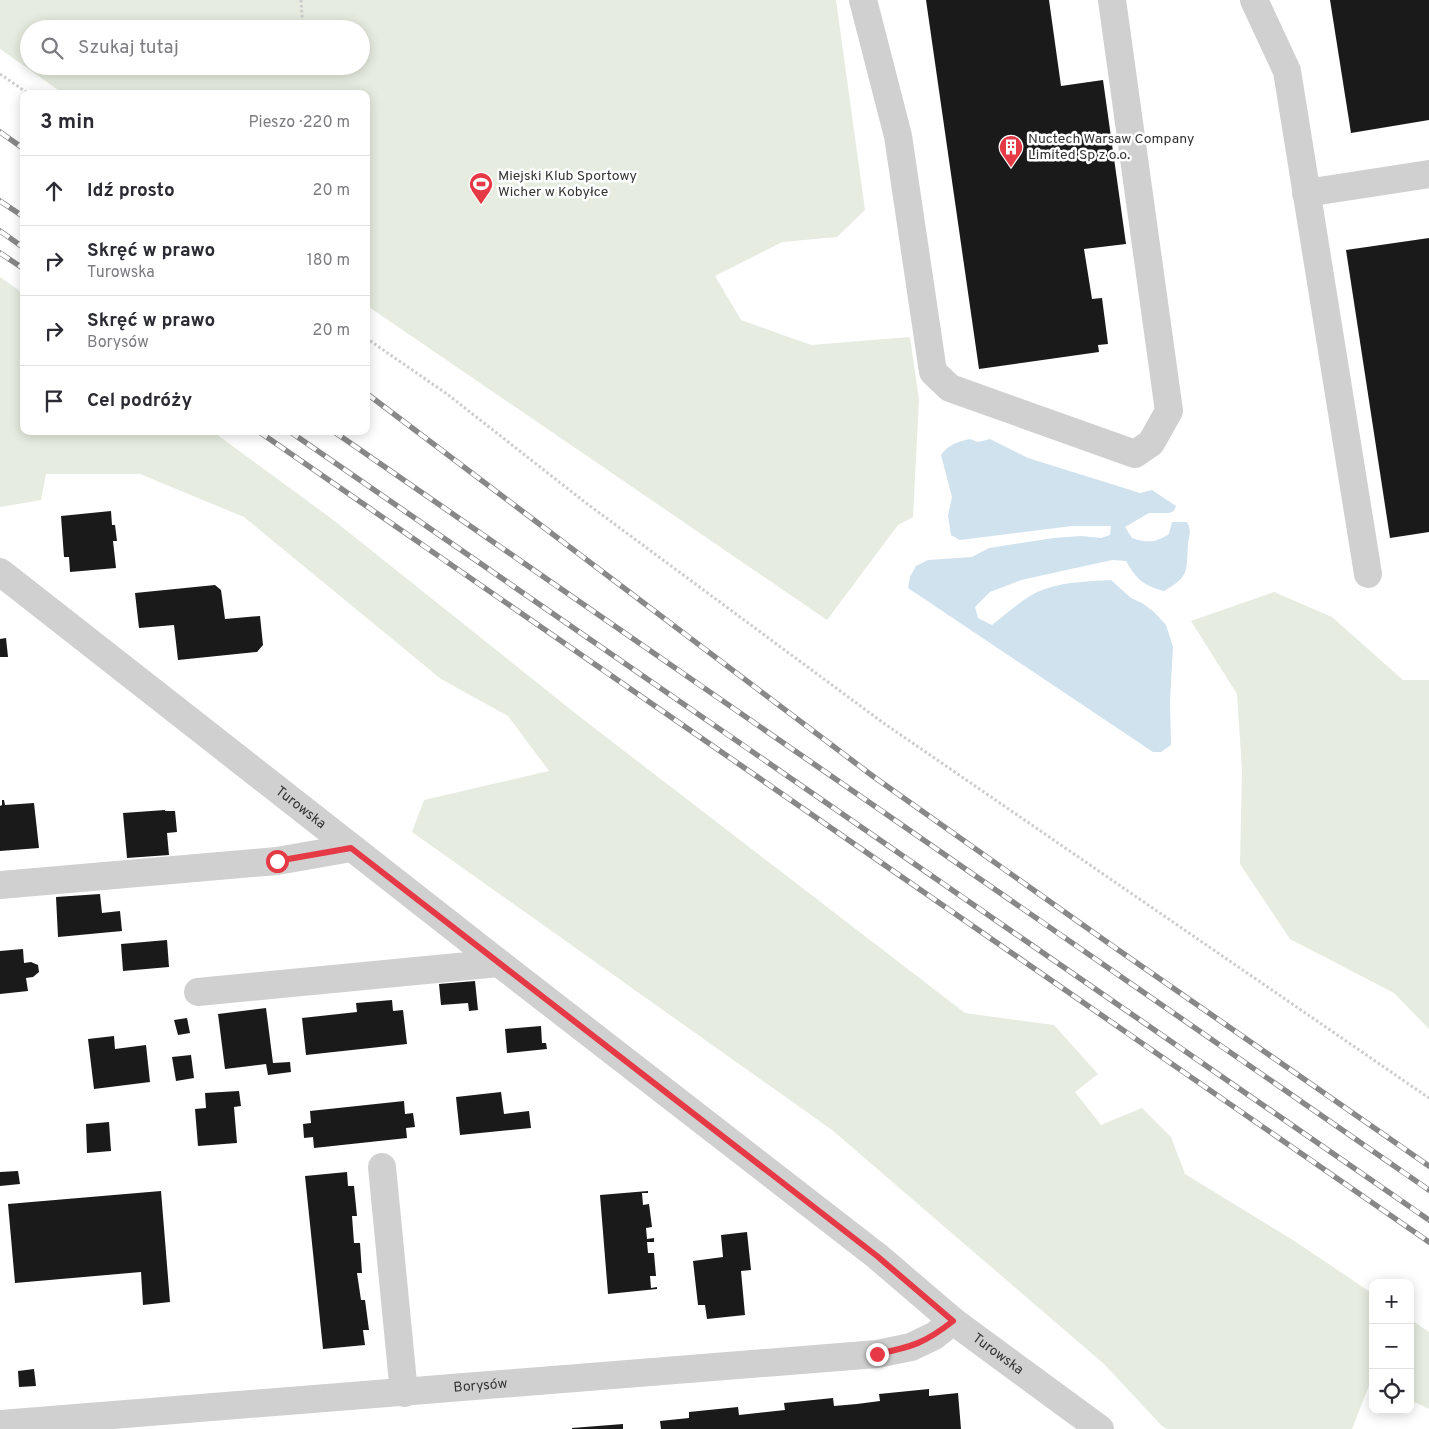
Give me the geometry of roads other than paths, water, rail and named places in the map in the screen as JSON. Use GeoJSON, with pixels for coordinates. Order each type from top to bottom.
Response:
{"type":"FeatureCollection","features":[{"type":"Feature","properties":{"kind":"street"},"geometry":{"type":"LineString","coordinates":[[863,0],[898,136],[933,372],[950,388],[1135,454],[1151,443],[1169,411],[1112,0]]}},
{"type":"Feature","properties":{"kind":"street"},"geometry":{"type":"LineString","coordinates":[[1254,0],[1287,71],[1368,574]]}},
{"type":"Feature","properties":{"kind":"street"},"geometry":{"type":"LineString","coordinates":[[1306,193],[1429,174]]}},
{"type":"Feature","properties":{"kind":"street","name":"Turowska"},"geometry":{"type":"LineString","coordinates":[[0,572],[351,848],[877,1256],[953,1321],[1097,1428]]}},
{"type":"Feature","properties":{"kind":"street"},"geometry":{"type":"LineString","coordinates":[[0,885],[277,861],[351,848]]}},
{"type":"Feature","properties":{"kind":"street"},"geometry":{"type":"LineString","coordinates":[[198,992],[499,963]]}},
{"type":"Feature","properties":{"kind":"street"},"geometry":{"type":"LineString","coordinates":[[382,1167],[404,1393]]}},
{"type":"Feature","properties":{"kind":"street","name":"Borysów"},"geometry":{"type":"LineString","coordinates":[[0,1424],[877,1354],[911,1347],[934,1336],[953,1321]]}},
{"type":"Feature","properties":{"kind":"water"},"geometry":{"type":"Polygon","coordinates":[[[970,439],[978,442],[990,439],[1028,458],[1140,493],[1152,490],[1176,506],[1174,511],[1169,513],[1149,513],[1125,527],[1132,538],[1142,541],[1155,541],[1169,534],[1172,522],[1187,522],[1190,533],[1185,573],[1178,581],[1164,591],[1141,581],[1126,561],[1112,560],[1021,580],[990,592],[975,607],[978,618],[992,625],[1018,604],[1040,591],[1071,583],[1111,580],[1131,598],[1154,612],[1166,625],[1173,647],[1170,701],[1171,745],[1161,752],[1153,752],[908,588],[910,577],[916,566],[928,560],[972,557],[989,548],[1054,538],[1081,536],[1101,538],[1110,535],[1111,526],[1072,526],[960,540],[951,535],[948,516],[952,497],[941,455],[954,444],[970,439]]]}},
{"type":"Feature","properties":{"kind":"railway"},"geometry":{"type":"LineString","coordinates":[[0,132],[20,146]]}},
{"type":"Feature","properties":{"kind":"railway"},"geometry":{"type":"LineString","coordinates":[[0,201],[20,214]]}},
{"type":"Feature","properties":{"kind":"railway"},"geometry":{"type":"LineString","coordinates":[[0,231],[20,245]]}},
{"type":"Feature","properties":{"kind":"railway"},"geometry":{"type":"LineString","coordinates":[[0,253],[20,266]]}},
{"type":"Feature","properties":{"kind":"railway"},"geometry":{"type":"LineString","coordinates":[[370,396],[874,777],[1429,1166]]}},
{"type":"Feature","properties":{"kind":"railway"},"geometry":{"type":"LineString","coordinates":[[264,435],[1429,1242]]}},
{"type":"Feature","properties":{"kind":"railway"},"geometry":{"type":"LineString","coordinates":[[295,435],[1429,1220]]}},
{"type":"Feature","properties":{"kind":"railway"},"geometry":{"type":"LineString","coordinates":[[339,435],[1429,1190]]}},
{"type":"Feature","properties":{"kind":"place","name":"Nuctech Warsaw Company Limited Sp z o.o."},"geometry":{"type":"Point","coordinates":[1011,168]}},
{"type":"Feature","properties":{"kind":"place","name":"Miejski Klub Sportowy Wicher w Kobyłce"},"geometry":{"type":"Point","coordinates":[481,205]}}]}
